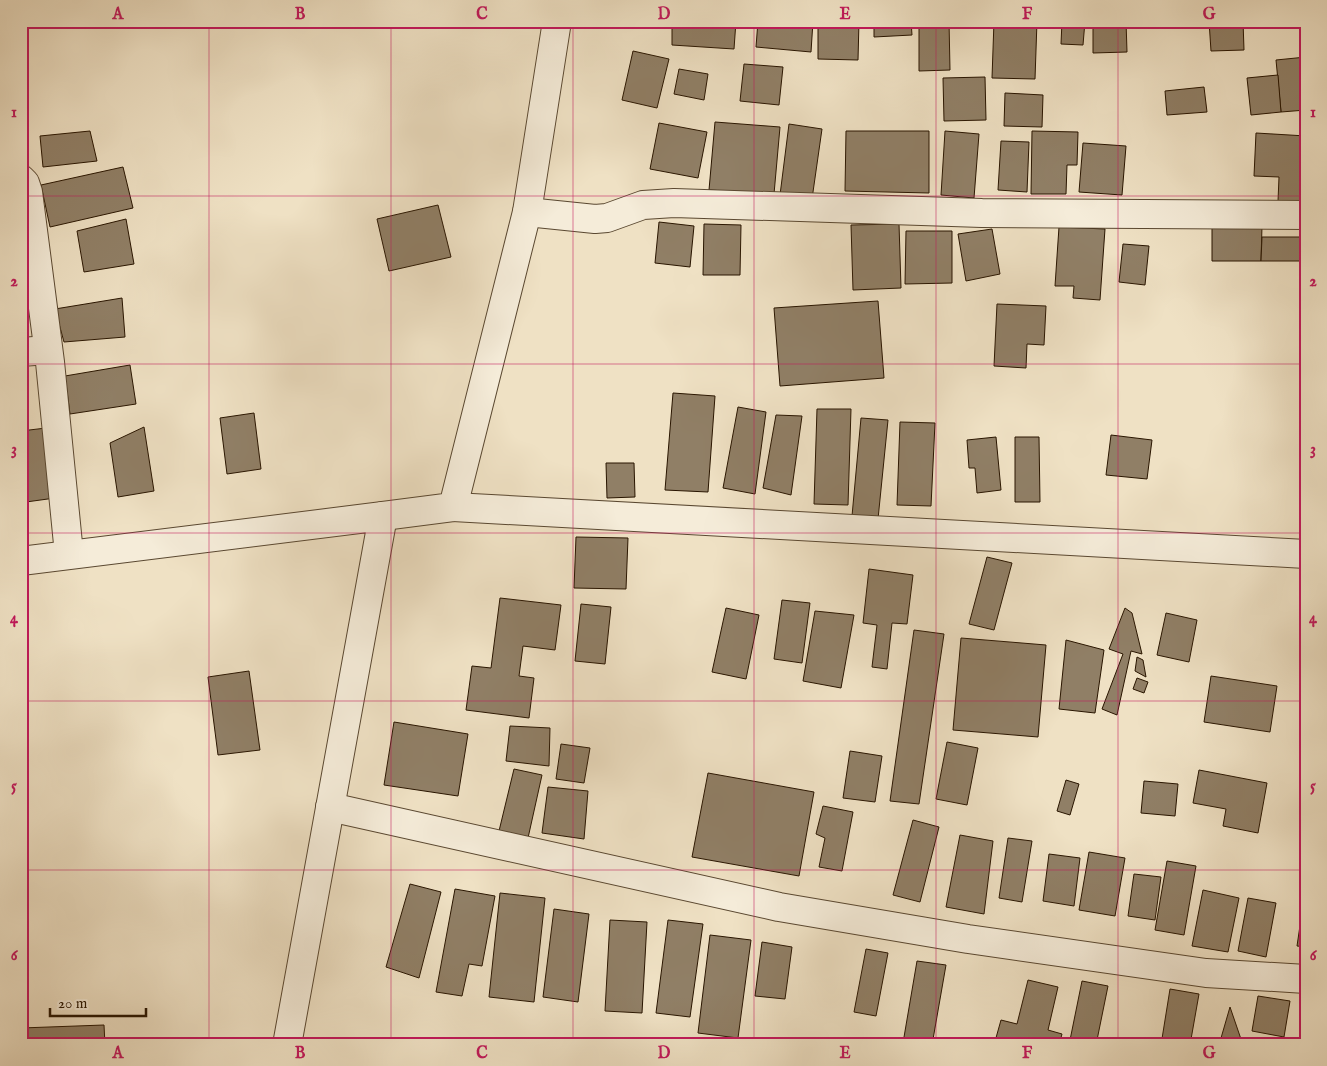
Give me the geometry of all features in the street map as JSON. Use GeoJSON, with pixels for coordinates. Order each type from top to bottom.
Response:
{"type":"FeatureCollection","features":[{"type":"Feature","properties":{"kind":"street"},"geometry":{"type":"LineString","coordinates":[[453,507],[527,212],[557,21]]}},
{"type":"Feature","properties":{"kind":"street"},"geometry":{"type":"LineString","coordinates":[[21,179],[25,183],[28,192],[48,350],[69,554]]}},
{"type":"Feature","properties":{"kind":"street"},"geometry":{"type":"LineString","coordinates":[[527,212],[595,219],[607,218],[643,205],[674,203],[982,213],[1306,215]]}},
{"type":"Feature","properties":{"kind":"street"},"geometry":{"type":"LineString","coordinates":[[21,352],[48,350]]}},
{"type":"Feature","properties":{"kind":"street"},"geometry":{"type":"LineString","coordinates":[[21,561],[453,507],[1306,554]]}},
{"type":"Feature","properties":{"kind":"street"},"geometry":{"type":"LineString","coordinates":[[287,1045],[383,516]]}},
{"type":"Feature","properties":{"kind":"street"},"geometry":{"type":"LineString","coordinates":[[330,808],[779,907],[968,939],[1206,973],[1306,979]]}},
{"type":"Feature","properties":{"kind":"building"},"geometry":{"type":"Polygon","coordinates":[[[571,21],[609,21],[608,26],[570,23],[571,21]]]}},
{"type":"Feature","properties":{"kind":"building"},"geometry":{"type":"Polygon","coordinates":[[[672,21],[736,21],[734,49],[672,45],[672,21]]]}},
{"type":"Feature","properties":{"kind":"building"},"geometry":{"type":"Polygon","coordinates":[[[758,21],[813,21],[811,52],[756,47],[758,21]]]}},
{"type":"Feature","properties":{"kind":"building"},"geometry":{"type":"Polygon","coordinates":[[[818,21],[859,21],[858,60],[818,59],[818,21]]]}},
{"type":"Feature","properties":{"kind":"building"},"geometry":{"type":"Polygon","coordinates":[[[874,21],[911,21],[912,35],[874,37],[874,21]]]}},
{"type":"Feature","properties":{"kind":"building"},"geometry":{"type":"Polygon","coordinates":[[[919,21],[949,21],[950,70],[919,71],[919,21]]]}},
{"type":"Feature","properties":{"kind":"building"},"geometry":{"type":"Polygon","coordinates":[[[994,21],[1037,21],[1035,79],[992,78],[994,21]]]}},
{"type":"Feature","properties":{"kind":"building"},"geometry":{"type":"Polygon","coordinates":[[[1062,21],[1085,21],[1083,45],[1061,44],[1062,21]]]}},
{"type":"Feature","properties":{"kind":"building"},"geometry":{"type":"Polygon","coordinates":[[[1093,21],[1126,21],[1127,52],[1093,53],[1093,21]]]}},
{"type":"Feature","properties":{"kind":"building"},"geometry":{"type":"Polygon","coordinates":[[[1209,21],[1243,21],[1244,50],[1211,51],[1209,21]]]}},
{"type":"Feature","properties":{"kind":"building"},"geometry":{"type":"Polygon","coordinates":[[[633,51],[669,59],[657,108],[622,100],[633,51]]]}},
{"type":"Feature","properties":{"kind":"building"},"geometry":{"type":"Polygon","coordinates":[[[1306,57],[1306,110],[1281,112],[1276,60],[1306,57]]]}},
{"type":"Feature","properties":{"kind":"building"},"geometry":{"type":"Polygon","coordinates":[[[744,64],[783,67],[779,105],[740,101],[744,64]]]}},
{"type":"Feature","properties":{"kind":"building"},"geometry":{"type":"Polygon","coordinates":[[[679,69],[708,74],[704,100],[674,94],[679,69]]]}},
{"type":"Feature","properties":{"kind":"building"},"geometry":{"type":"Polygon","coordinates":[[[1278,75],[1281,112],[1251,115],[1247,78],[1278,75]]]}},
{"type":"Feature","properties":{"kind":"building"},"geometry":{"type":"Polygon","coordinates":[[[985,77],[986,120],[944,121],[943,78],[985,77]]]}},
{"type":"Feature","properties":{"kind":"building"},"geometry":{"type":"Polygon","coordinates":[[[1204,87],[1207,112],[1167,115],[1165,91],[1204,87]]]}},
{"type":"Feature","properties":{"kind":"building"},"geometry":{"type":"Polygon","coordinates":[[[1005,93],[1043,95],[1042,127],[1004,126],[1005,93]]]}},
{"type":"Feature","properties":{"kind":"building"},"geometry":{"type":"Polygon","coordinates":[[[715,122],[780,127],[774,194],[709,190],[715,122]]]}},
{"type":"Feature","properties":{"kind":"building"},"geometry":{"type":"Polygon","coordinates":[[[659,123],[707,132],[698,178],[650,169],[659,123]]]}},
{"type":"Feature","properties":{"kind":"building"},"geometry":{"type":"Polygon","coordinates":[[[789,124],[822,129],[812,199],[780,195],[789,124]]]}},
{"type":"Feature","properties":{"kind":"building"},"geometry":{"type":"Polygon","coordinates":[[[90,131],[97,161],[43,167],[40,136],[90,131]]]}},
{"type":"Feature","properties":{"kind":"building"},"geometry":{"type":"Polygon","coordinates":[[[846,131],[929,131],[929,193],[845,191],[846,131]]]}},
{"type":"Feature","properties":{"kind":"building"},"geometry":{"type":"Polygon","coordinates":[[[945,131],[979,134],[974,198],[941,195],[945,131]]]}},
{"type":"Feature","properties":{"kind":"building"},"geometry":{"type":"Polygon","coordinates":[[[1032,131],[1078,132],[1077,165],[1067,165],[1066,194],[1031,194],[1032,131]]]}},
{"type":"Feature","properties":{"kind":"building"},"geometry":{"type":"Polygon","coordinates":[[[1256,133],[1306,136],[1306,202],[1278,201],[1279,177],[1254,176],[1256,133]]]}},
{"type":"Feature","properties":{"kind":"building"},"geometry":{"type":"Polygon","coordinates":[[[1001,141],[1029,142],[1027,192],[998,190],[1001,141]]]}},
{"type":"Feature","properties":{"kind":"building"},"geometry":{"type":"Polygon","coordinates":[[[1083,143],[1126,146],[1122,195],[1079,192],[1083,143]]]}},
{"type":"Feature","properties":{"kind":"building"},"geometry":{"type":"Polygon","coordinates":[[[123,167],[133,208],[50,227],[41,185],[123,167]]]}},
{"type":"Feature","properties":{"kind":"building"},"geometry":{"type":"Polygon","coordinates":[[[438,205],[451,257],[389,271],[377,219],[438,205]]]}},
{"type":"Feature","properties":{"kind":"building"},"geometry":{"type":"Polygon","coordinates":[[[126,219],[134,264],[84,272],[77,231],[126,219]]]}},
{"type":"Feature","properties":{"kind":"building"},"geometry":{"type":"Polygon","coordinates":[[[659,222],[694,226],[690,267],[655,263],[659,222]]]}},
{"type":"Feature","properties":{"kind":"building"},"geometry":{"type":"Polygon","coordinates":[[[704,224],[741,225],[740,275],[703,275],[704,224]]]}},
{"type":"Feature","properties":{"kind":"building"},"geometry":{"type":"Polygon","coordinates":[[[899,224],[901,288],[853,290],[851,225],[899,224]]]}},
{"type":"Feature","properties":{"kind":"building"},"geometry":{"type":"Polygon","coordinates":[[[1212,226],[1262,226],[1261,261],[1212,261],[1212,226]]]}},
{"type":"Feature","properties":{"kind":"building"},"geometry":{"type":"Polygon","coordinates":[[[1059,227],[1105,229],[1100,300],[1073,298],[1074,286],[1055,286],[1059,227]]]}},
{"type":"Feature","properties":{"kind":"building"},"geometry":{"type":"Polygon","coordinates":[[[992,229],[1000,274],[966,281],[958,234],[992,229]]]}},
{"type":"Feature","properties":{"kind":"building"},"geometry":{"type":"Polygon","coordinates":[[[906,231],[952,231],[952,283],[905,284],[906,231]]]}},
{"type":"Feature","properties":{"kind":"building"},"geometry":{"type":"Polygon","coordinates":[[[1262,237],[1306,237],[1306,261],[1261,261],[1262,237]]]}},
{"type":"Feature","properties":{"kind":"building"},"geometry":{"type":"Polygon","coordinates":[[[1123,244],[1149,246],[1145,285],[1119,282],[1123,244]]]}},
{"type":"Feature","properties":{"kind":"building"},"geometry":{"type":"Polygon","coordinates":[[[122,298],[125,337],[64,342],[55,309],[122,298]]]}},
{"type":"Feature","properties":{"kind":"building"},"geometry":{"type":"Polygon","coordinates":[[[878,301],[884,378],[780,386],[774,308],[878,301]]]}},
{"type":"Feature","properties":{"kind":"building"},"geometry":{"type":"Polygon","coordinates":[[[997,304],[1046,306],[1044,345],[1027,344],[1026,368],[994,366],[997,304]]]}},
{"type":"Feature","properties":{"kind":"building"},"geometry":{"type":"Polygon","coordinates":[[[130,365],[136,404],[70,414],[65,376],[130,365]]]}},
{"type":"Feature","properties":{"kind":"building"},"geometry":{"type":"Polygon","coordinates":[[[673,393],[715,396],[708,492],[665,490],[673,393]]]}},
{"type":"Feature","properties":{"kind":"building"},"geometry":{"type":"Polygon","coordinates":[[[738,407],[766,412],[755,494],[723,488],[738,407]]]}},
{"type":"Feature","properties":{"kind":"building"},"geometry":{"type":"Polygon","coordinates":[[[817,409],[851,409],[848,505],[814,504],[817,409]]]}},
{"type":"Feature","properties":{"kind":"building"},"geometry":{"type":"Polygon","coordinates":[[[254,413],[261,469],[227,474],[220,418],[254,413]]]}},
{"type":"Feature","properties":{"kind":"building"},"geometry":{"type":"Polygon","coordinates":[[[776,415],[802,416],[791,495],[763,488],[776,415]]]}},
{"type":"Feature","properties":{"kind":"building"},"geometry":{"type":"Polygon","coordinates":[[[861,418],[888,420],[877,529],[851,527],[861,418]]]}},
{"type":"Feature","properties":{"kind":"building"},"geometry":{"type":"Polygon","coordinates":[[[900,422],[935,423],[931,506],[897,505],[900,422]]]}},
{"type":"Feature","properties":{"kind":"building"},"geometry":{"type":"Polygon","coordinates":[[[144,427],[154,491],[118,497],[110,443],[144,427]]]}},
{"type":"Feature","properties":{"kind":"building"},"geometry":{"type":"Polygon","coordinates":[[[46,428],[55,498],[26,502],[21,468],[21,431],[46,428]]]}},
{"type":"Feature","properties":{"kind":"building"},"geometry":{"type":"Polygon","coordinates":[[[1111,435],[1152,440],[1147,479],[1106,475],[1111,435]]]}},
{"type":"Feature","properties":{"kind":"building"},"geometry":{"type":"Polygon","coordinates":[[[996,437],[1001,490],[977,493],[975,468],[969,468],[967,440],[996,437]]]}},
{"type":"Feature","properties":{"kind":"building"},"geometry":{"type":"Polygon","coordinates":[[[1015,437],[1039,437],[1040,502],[1015,502],[1015,437]]]}},
{"type":"Feature","properties":{"kind":"building"},"geometry":{"type":"Polygon","coordinates":[[[606,463],[634,463],[635,497],[607,498],[606,463]]]}},
{"type":"Feature","properties":{"kind":"building"},"geometry":{"type":"Polygon","coordinates":[[[576,537],[628,538],[626,589],[574,588],[576,537]]]}},
{"type":"Feature","properties":{"kind":"building"},"geometry":{"type":"Polygon","coordinates":[[[987,557],[1012,563],[994,630],[969,624],[987,557]]]}},
{"type":"Feature","properties":{"kind":"building"},"geometry":{"type":"Polygon","coordinates":[[[869,569],[913,575],[907,624],[892,623],[887,669],[872,667],[877,625],[863,623],[869,569]]]}},
{"type":"Feature","properties":{"kind":"building"},"geometry":{"type":"Polygon","coordinates":[[[500,598],[561,605],[555,650],[523,646],[519,676],[534,678],[529,718],[466,710],[472,666],[491,668],[500,598]]]}},
{"type":"Feature","properties":{"kind":"building"},"geometry":{"type":"Polygon","coordinates":[[[782,600],[810,603],[802,663],[774,659],[782,600]]]}},
{"type":"Feature","properties":{"kind":"building"},"geometry":{"type":"Polygon","coordinates":[[[581,604],[611,607],[605,664],[575,661],[581,604]]]}},
{"type":"Feature","properties":{"kind":"building"},"geometry":{"type":"Polygon","coordinates":[[[726,608],[759,615],[746,679],[712,672],[726,608]]]}},
{"type":"Feature","properties":{"kind":"building"},"geometry":{"type":"Polygon","coordinates":[[[1125,608],[1132,613],[1142,654],[1131,651],[1117,715],[1102,709],[1123,654],[1109,649],[1125,608]]]}},
{"type":"Feature","properties":{"kind":"building"},"geometry":{"type":"Polygon","coordinates":[[[815,611],[854,615],[841,688],[803,681],[815,611]]]}},
{"type":"Feature","properties":{"kind":"building"},"geometry":{"type":"Polygon","coordinates":[[[1166,613],[1197,620],[1189,662],[1157,655],[1166,613]]]}},
{"type":"Feature","properties":{"kind":"building"},"geometry":{"type":"Polygon","coordinates":[[[914,630],[944,634],[919,804],[890,801],[914,630]]]}},
{"type":"Feature","properties":{"kind":"building"},"geometry":{"type":"Polygon","coordinates":[[[961,638],[1046,645],[1038,737],[953,730],[961,638]]]}},
{"type":"Feature","properties":{"kind":"building"},"geometry":{"type":"Polygon","coordinates":[[[1066,640],[1104,650],[1095,713],[1059,709],[1066,640]]]}},
{"type":"Feature","properties":{"kind":"building"},"geometry":{"type":"Polygon","coordinates":[[[1137,657],[1143,660],[1146,677],[1135,671],[1137,657]]]}},
{"type":"Feature","properties":{"kind":"building"},"geometry":{"type":"Polygon","coordinates":[[[249,671],[260,750],[218,755],[208,677],[249,671]]]}},
{"type":"Feature","properties":{"kind":"building"},"geometry":{"type":"Polygon","coordinates":[[[1211,676],[1277,686],[1270,732],[1204,722],[1211,676]]]}},
{"type":"Feature","properties":{"kind":"building"},"geometry":{"type":"Polygon","coordinates":[[[1137,678],[1148,682],[1144,693],[1133,689],[1137,678]]]}},
{"type":"Feature","properties":{"kind":"building"},"geometry":{"type":"Polygon","coordinates":[[[394,722],[468,734],[458,796],[384,785],[394,722]]]}},
{"type":"Feature","properties":{"kind":"building"},"geometry":{"type":"Polygon","coordinates":[[[510,726],[550,728],[549,766],[506,761],[510,726]]]}},
{"type":"Feature","properties":{"kind":"building"},"geometry":{"type":"Polygon","coordinates":[[[947,742],[978,748],[967,805],[936,799],[947,742]]]}},
{"type":"Feature","properties":{"kind":"building"},"geometry":{"type":"Polygon","coordinates":[[[561,744],[590,748],[584,783],[556,779],[561,744]]]}},
{"type":"Feature","properties":{"kind":"building"},"geometry":{"type":"Polygon","coordinates":[[[850,751],[882,756],[875,802],[843,798],[850,751]]]}},
{"type":"Feature","properties":{"kind":"building"},"geometry":{"type":"Polygon","coordinates":[[[514,769],[542,775],[528,838],[499,831],[514,769]]]}},
{"type":"Feature","properties":{"kind":"building"},"geometry":{"type":"Polygon","coordinates":[[[1199,770],[1267,783],[1258,833],[1223,826],[1226,809],[1193,803],[1199,770]]]}},
{"type":"Feature","properties":{"kind":"building"},"geometry":{"type":"Polygon","coordinates":[[[708,773],[814,792],[799,876],[692,857],[708,773]]]}},
{"type":"Feature","properties":{"kind":"building"},"geometry":{"type":"Polygon","coordinates":[[[1066,780],[1079,784],[1070,815],[1057,811],[1066,780]]]}},
{"type":"Feature","properties":{"kind":"building"},"geometry":{"type":"Polygon","coordinates":[[[1144,781],[1178,784],[1175,816],[1141,813],[1144,781]]]}},
{"type":"Feature","properties":{"kind":"building"},"geometry":{"type":"Polygon","coordinates":[[[548,787],[588,791],[584,839],[542,833],[548,787]]]}},
{"type":"Feature","properties":{"kind":"building"},"geometry":{"type":"Polygon","coordinates":[[[823,806],[853,812],[842,871],[819,867],[825,838],[816,834],[823,806]]]}},
{"type":"Feature","properties":{"kind":"building"},"geometry":{"type":"Polygon","coordinates":[[[913,820],[939,827],[920,902],[893,895],[913,820]]]}},
{"type":"Feature","properties":{"kind":"building"},"geometry":{"type":"Polygon","coordinates":[[[960,835],[993,841],[984,914],[946,907],[960,835]]]}},
{"type":"Feature","properties":{"kind":"building"},"geometry":{"type":"Polygon","coordinates":[[[1008,838],[1032,841],[1022,902],[999,898],[1008,838]]]}},
{"type":"Feature","properties":{"kind":"building"},"geometry":{"type":"Polygon","coordinates":[[[1089,852],[1125,858],[1115,916],[1079,910],[1089,852]]]}},
{"type":"Feature","properties":{"kind":"building"},"geometry":{"type":"Polygon","coordinates":[[[1049,854],[1080,858],[1074,906],[1043,901],[1049,854]]]}},
{"type":"Feature","properties":{"kind":"building"},"geometry":{"type":"Polygon","coordinates":[[[1167,861],[1196,866],[1184,935],[1155,930],[1167,861]]]}},
{"type":"Feature","properties":{"kind":"building"},"geometry":{"type":"Polygon","coordinates":[[[1134,874],[1161,877],[1155,920],[1128,916],[1134,874]]]}},
{"type":"Feature","properties":{"kind":"building"},"geometry":{"type":"Polygon","coordinates":[[[410,884],[441,892],[419,978],[386,967],[410,884]]]}},
{"type":"Feature","properties":{"kind":"building"},"geometry":{"type":"Polygon","coordinates":[[[455,889],[495,896],[482,966],[469,964],[462,996],[436,992],[455,889]]]}},
{"type":"Feature","properties":{"kind":"building"},"geometry":{"type":"Polygon","coordinates":[[[1203,890],[1239,898],[1228,952],[1192,946],[1203,890]]]}},
{"type":"Feature","properties":{"kind":"building"},"geometry":{"type":"Polygon","coordinates":[[[500,893],[545,898],[534,1002],[489,997],[500,893]]]}},
{"type":"Feature","properties":{"kind":"building"},"geometry":{"type":"Polygon","coordinates":[[[1248,898],[1276,903],[1266,957],[1238,951],[1248,898]]]}},
{"type":"Feature","properties":{"kind":"building"},"geometry":{"type":"Polygon","coordinates":[[[554,909],[589,914],[578,1002],[543,997],[554,909]]]}},
{"type":"Feature","properties":{"kind":"building"},"geometry":{"type":"Polygon","coordinates":[[[1302,912],[1306,913],[1306,947],[1297,946],[1302,912]]]}},
{"type":"Feature","properties":{"kind":"building"},"geometry":{"type":"Polygon","coordinates":[[[610,920],[647,922],[642,1013],[605,1011],[610,920]]]}},
{"type":"Feature","properties":{"kind":"building"},"geometry":{"type":"Polygon","coordinates":[[[668,920],[703,924],[690,1017],[656,1013],[668,920]]]}},
{"type":"Feature","properties":{"kind":"building"},"geometry":{"type":"Polygon","coordinates":[[[710,935],[751,940],[738,1038],[698,1033],[710,935]]]}},
{"type":"Feature","properties":{"kind":"building"},"geometry":{"type":"Polygon","coordinates":[[[762,942],[792,947],[785,999],[755,996],[762,942]]]}},
{"type":"Feature","properties":{"kind":"building"},"geometry":{"type":"Polygon","coordinates":[[[866,949],[888,953],[876,1016],[854,1012],[866,949]]]}},
{"type":"Feature","properties":{"kind":"building"},"geometry":{"type":"Polygon","coordinates":[[[917,961],[946,965],[932,1045],[903,1043],[917,961]]]}},
{"type":"Feature","properties":{"kind":"building"},"geometry":{"type":"Polygon","coordinates":[[[1028,980],[1058,987],[1048,1030],[1062,1034],[1059,1045],[994,1045],[1001,1020],[1017,1024],[1028,980]]]}},
{"type":"Feature","properties":{"kind":"building"},"geometry":{"type":"Polygon","coordinates":[[[1082,981],[1108,986],[1096,1045],[1069,1045],[1082,981]]]}},
{"type":"Feature","properties":{"kind":"building"},"geometry":{"type":"Polygon","coordinates":[[[1170,989],[1199,994],[1190,1045],[1161,1045],[1170,989]]]}},
{"type":"Feature","properties":{"kind":"building"},"geometry":{"type":"Polygon","coordinates":[[[1258,996],[1290,1001],[1284,1037],[1252,1031],[1258,996]]]}},
{"type":"Feature","properties":{"kind":"building"},"geometry":{"type":"Polygon","coordinates":[[[1230,1007],[1243,1045],[1219,1045],[1230,1007]]]}},
{"type":"Feature","properties":{"kind":"building"},"geometry":{"type":"Polygon","coordinates":[[[104,1025],[105,1045],[21,1045],[21,1028],[104,1025]]]}}]}
